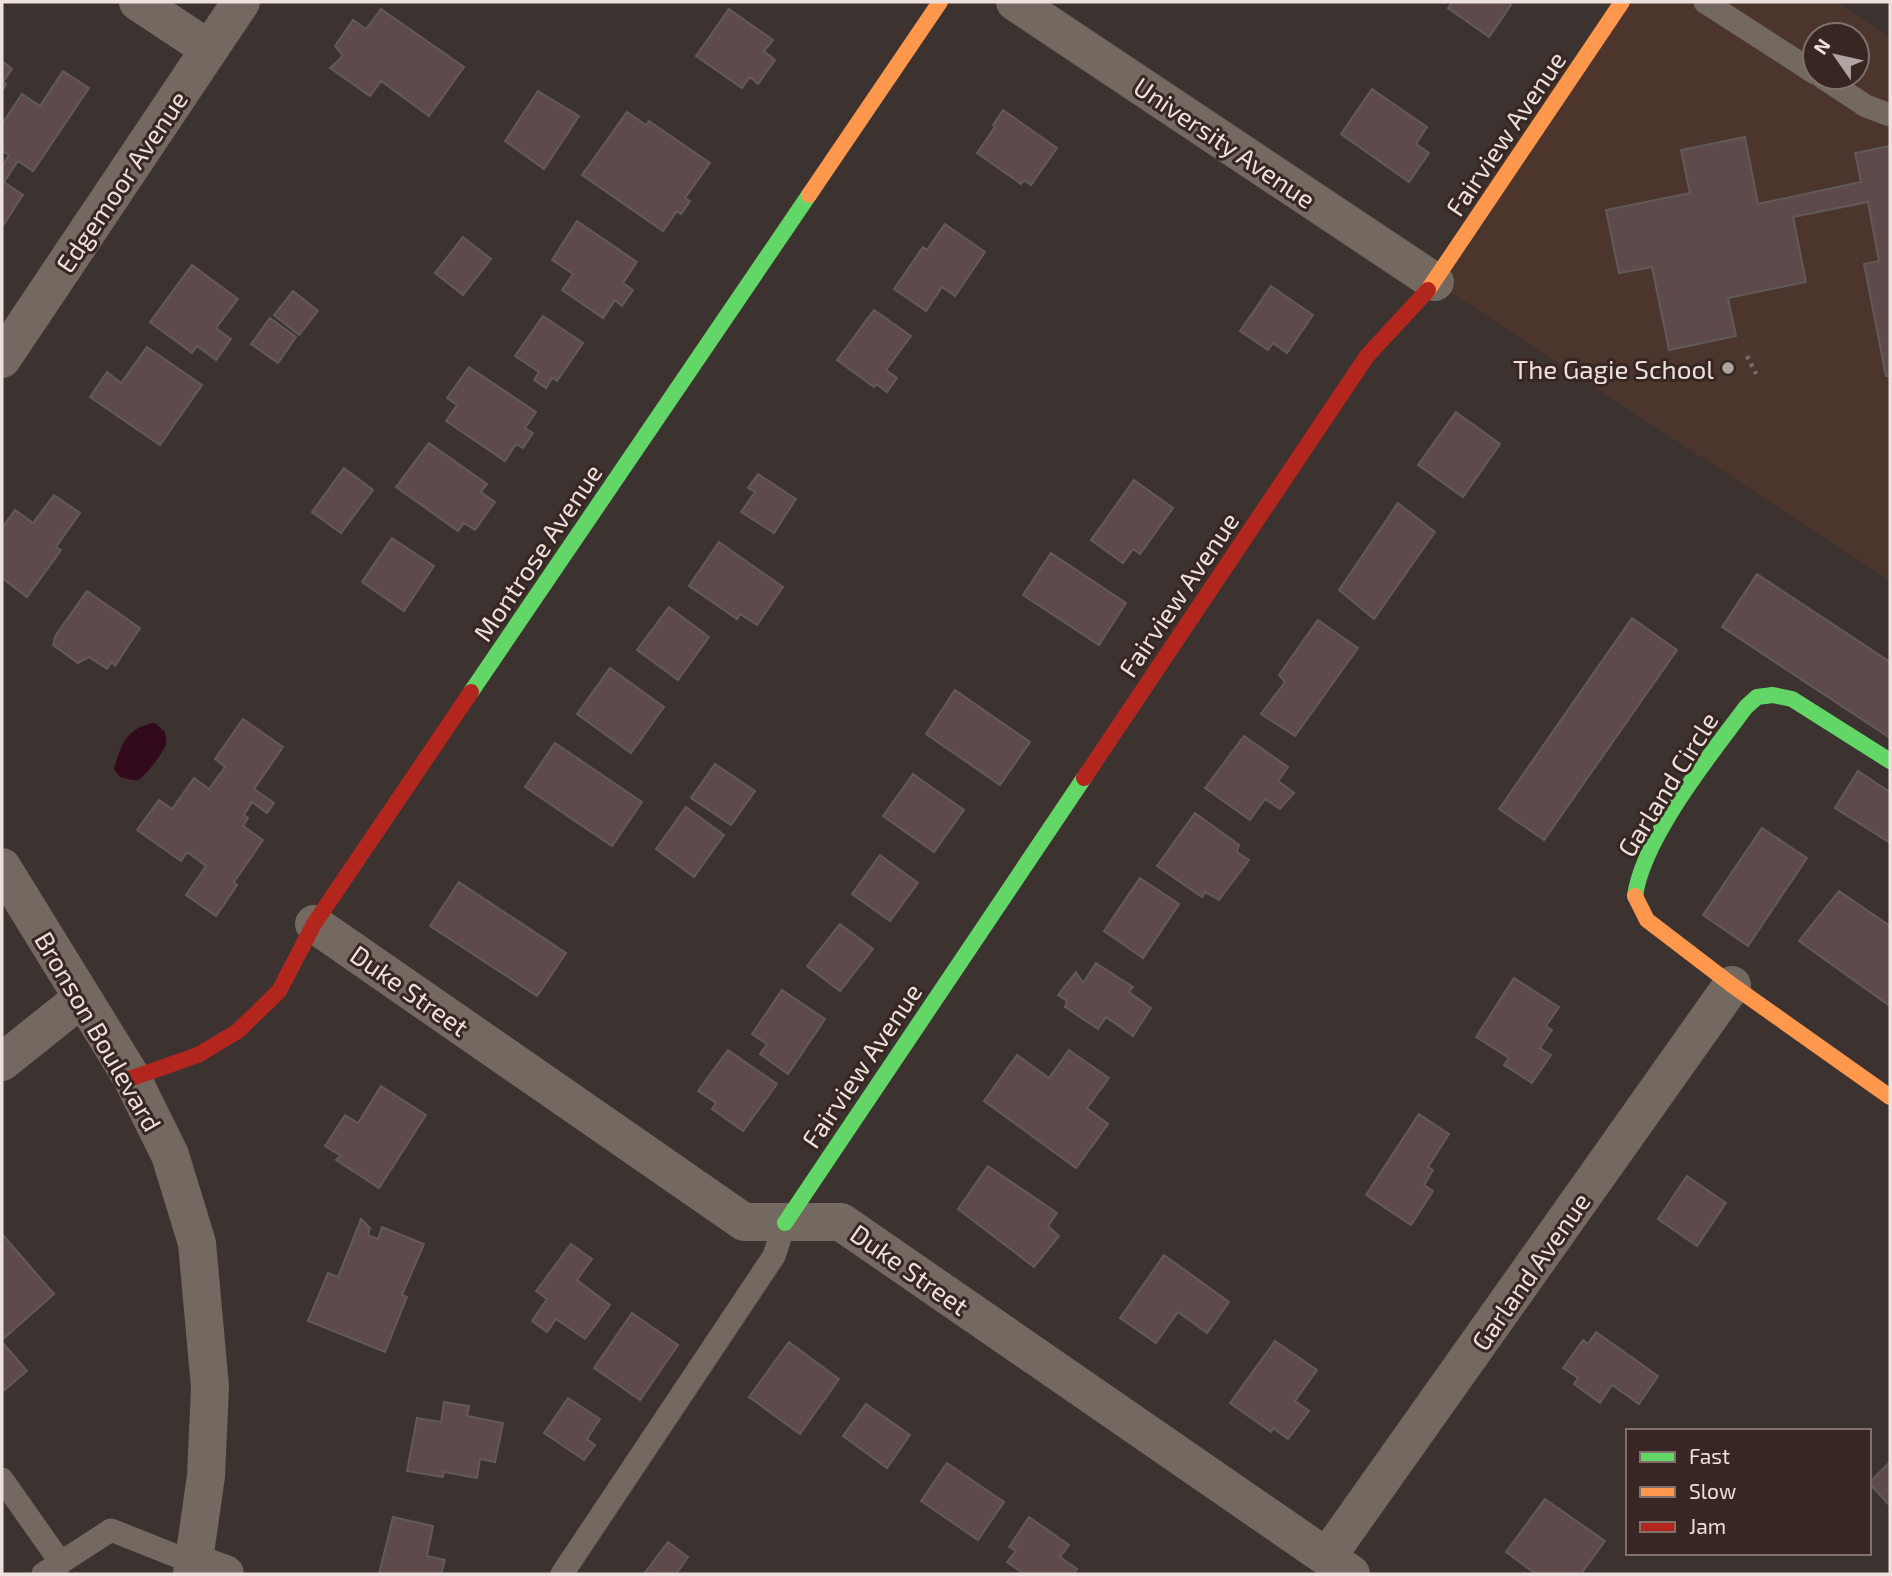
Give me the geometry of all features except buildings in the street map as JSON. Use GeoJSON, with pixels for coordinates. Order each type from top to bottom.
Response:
{"type":"FeatureCollection","features":[{"type":"Feature","properties":{"kind":"street"},"geometry":{"type":"LineString","coordinates":[[138,2],[209,50]]}},
{"type":"Feature","properties":{"kind":"street","name":"Edgemoor Avenue"},"geometry":{"type":"LineString","coordinates":[[2,359],[241,2]]}},
{"type":"Feature","properties":{"kind":"street","name":"Montrose Avenue"},"geometry":{"type":"LineString","coordinates":[[132,1078],[198,1055],[238,1031],[279,991],[314,924],[940,2]]}},
{"type":"Feature","properties":{"kind":"street","name":"University Avenue"},"geometry":{"type":"LineString","coordinates":[[1015,2],[1435,282]]}},
{"type":"Feature","properties":{"kind":"street","name":"Fairview Avenue"},"geometry":{"type":"LineString","coordinates":[[785,1223],[1367,356],[1435,282],[1622,2]]}},
{"type":"Feature","properties":{"kind":"street","name":"Garland Circle"},"geometry":{"type":"LineString","coordinates":[[1890,761],[1792,699],[1773,695],[1758,697],[1745,706],[1693,779],[1638,876],[1635,897],[1647,920],[1732,985],[1890,1097]]}},
{"type":"Feature","properties":{"kind":"street","name":"Bronson Boulevard"},"geometry":{"type":"LineString","coordinates":[[2,867],[132,1078],[170,1155],[197,1243],[210,1387],[204,1571]]}},
{"type":"Feature","properties":{"kind":"street","name":"Duke Street"},"geometry":{"type":"LineString","coordinates":[[314,924],[744,1222],[841,1222],[1339,1565]]}},
{"type":"Feature","properties":{"kind":"street","name":"Garland Avenue"},"geometry":{"type":"LineString","coordinates":[[1339,1565],[1732,985]]}},
{"type":"Feature","properties":{"kind":"street"},"geometry":{"type":"LineString","coordinates":[[2,1062],[82,998]]}},
{"type":"Feature","properties":{"kind":"lane"},"geometry":{"type":"LineString","coordinates":[[1705,2],[1801,64]]}},
{"type":"Feature","properties":{"kind":"lane"},"geometry":{"type":"LineString","coordinates":[[1843,91],[1866,106],[1890,115]]}},
{"type":"Feature","properties":{"kind":"lane"},"geometry":{"type":"LineString","coordinates":[[562,1574],[774,1256],[785,1223]]}},
{"type":"Feature","properties":{"kind":"lane"},"geometry":{"type":"LineString","coordinates":[[2,1479],[52,1569],[111,1531],[204,1571]]}},
{"type":"Feature","properties":{"kind":"path"},"geometry":{"type":"LineString","coordinates":[[1747,356],[1756,374]]}},
{"type":"Feature","properties":{"kind":"shaded area","name":"The Gagie School"},"geometry":{"type":"Polygon","coordinates":[[[1622,2],[1837,2],[1866,21],[1801,21],[1801,91],[1871,91],[1871,24],[1890,37],[1890,581],[1435,282],[1622,2]]]}},
{"type":"Feature","properties":{"kind":"shaded area"},"geometry":{"type":"Polygon","coordinates":[[[155,723],[165,732],[166,742],[162,752],[149,770],[137,780],[120,777],[114,769],[127,738],[138,728],[155,723]]]}},
{"type":"Feature","properties":{"kind":"traffic: fast"},"geometry":{"type":"LineString","coordinates":[[471,692],[809,195]]}},
{"type":"Feature","properties":{"kind":"traffic: fast"},"geometry":{"type":"LineString","coordinates":[[1635,896],[1641,873],[1664,823],[1715,749],[1746,707],[1757,697],[1773,695],[1792,699],[1890,761]]}},
{"type":"Feature","properties":{"kind":"traffic: fast"},"geometry":{"type":"LineString","coordinates":[[785,1223],[1084,778]]}},
{"type":"Feature","properties":{"kind":"traffic: slow"},"geometry":{"type":"LineString","coordinates":[[809,195],[940,2]]}},
{"type":"Feature","properties":{"kind":"traffic: slow"},"geometry":{"type":"LineString","coordinates":[[1428,290],[1622,2]]}},
{"type":"Feature","properties":{"kind":"traffic: slow"},"geometry":{"type":"LineString","coordinates":[[1635,896],[1647,920],[1732,985],[1890,1097]]}},
{"type":"Feature","properties":{"kind":"traffic: jam"},"geometry":{"type":"LineString","coordinates":[[1084,778],[1367,356],[1428,290]]}},
{"type":"Feature","properties":{"kind":"traffic: jam"},"geometry":{"type":"LineString","coordinates":[[132,1078],[198,1055],[238,1031],[279,991],[314,924],[471,692]]}},
{"type":"Feature","properties":{"kind":"place","name":"The Gagie School"},"geometry":{"type":"Point","coordinates":[1728,368]}}]}
